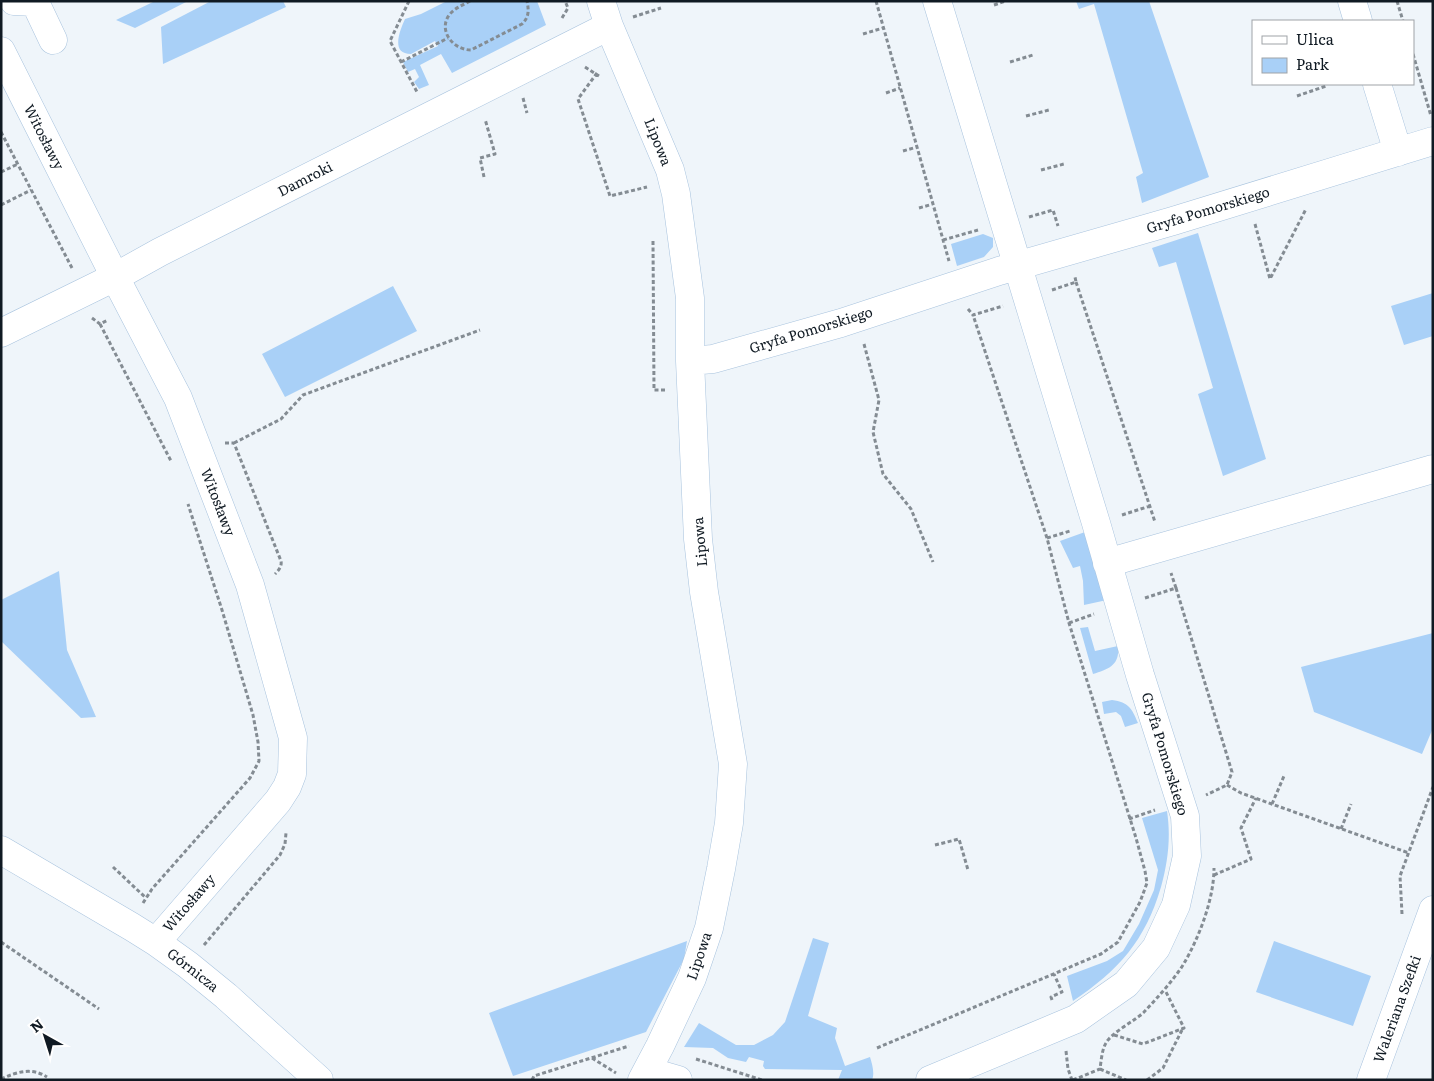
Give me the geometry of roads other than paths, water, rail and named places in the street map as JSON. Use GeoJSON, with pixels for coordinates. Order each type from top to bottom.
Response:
{"type":"FeatureCollection","features":[{"type":"Feature","properties":{"kind":"street"},"geometry":{"type":"LineString","coordinates":[[14,1],[35,2],[53,40]]}},
{"type":"Feature","properties":{"kind":"street","name":"Gryfa Pomorskiego"},"geometry":{"type":"LineString","coordinates":[[930,1080],[1076,1019],[1126,984],[1156,948],[1176,905],[1187,856],[1185,816],[1140,675],[937,1]]}},
{"type":"Feature","properties":{"kind":"street"},"geometry":{"type":"LineString","coordinates":[[1352,1],[1358,20]]}},
{"type":"Feature","properties":{"kind":"street","name":"Damroki"},"geometry":{"type":"LineString","coordinates":[[1,334],[115,277],[603,8]]}},
{"type":"Feature","properties":{"kind":"street","name":"Lipowa"},"geometry":{"type":"LineString","coordinates":[[603,8],[670,170],[676,194],[690,298],[691,390],[699,548],[704,592],[733,764],[729,823],[708,928],[692,978],[635,1075]]}},
{"type":"Feature","properties":{"kind":"street","name":"Witosławy"},"geometry":{"type":"LineString","coordinates":[[1,52],[178,398],[254,598],[293,738],[292,774],[287,787],[278,801],[156,942]]}},
{"type":"Feature","properties":{"kind":"street"},"geometry":{"type":"LineString","coordinates":[[1377,85],[1398,152]]}},
{"type":"Feature","properties":{"kind":"street","name":"Gryfa Pomorskiego"},"geometry":{"type":"LineString","coordinates":[[690,361],[713,359],[851,330],[957,284],[1173,221],[1433,141]]}},
{"type":"Feature","properties":{"kind":"street"},"geometry":{"type":"LineString","coordinates":[[1107,563],[1433,469]]}},
{"type":"Feature","properties":{"kind":"street","name":"Górnicza"},"geometry":{"type":"LineString","coordinates":[[1,850],[156,942],[188,965],[226,996],[319,1080]]}},
{"type":"Feature","properties":{"kind":"street","name":"Waleriana Szefki"},"geometry":{"type":"LineString","coordinates":[[1371,1080],[1433,910]]}},
{"type":"Feature","properties":{"kind":"street"},"geometry":{"type":"LineString","coordinates":[[635,1075],[685,1069]]}}]}
